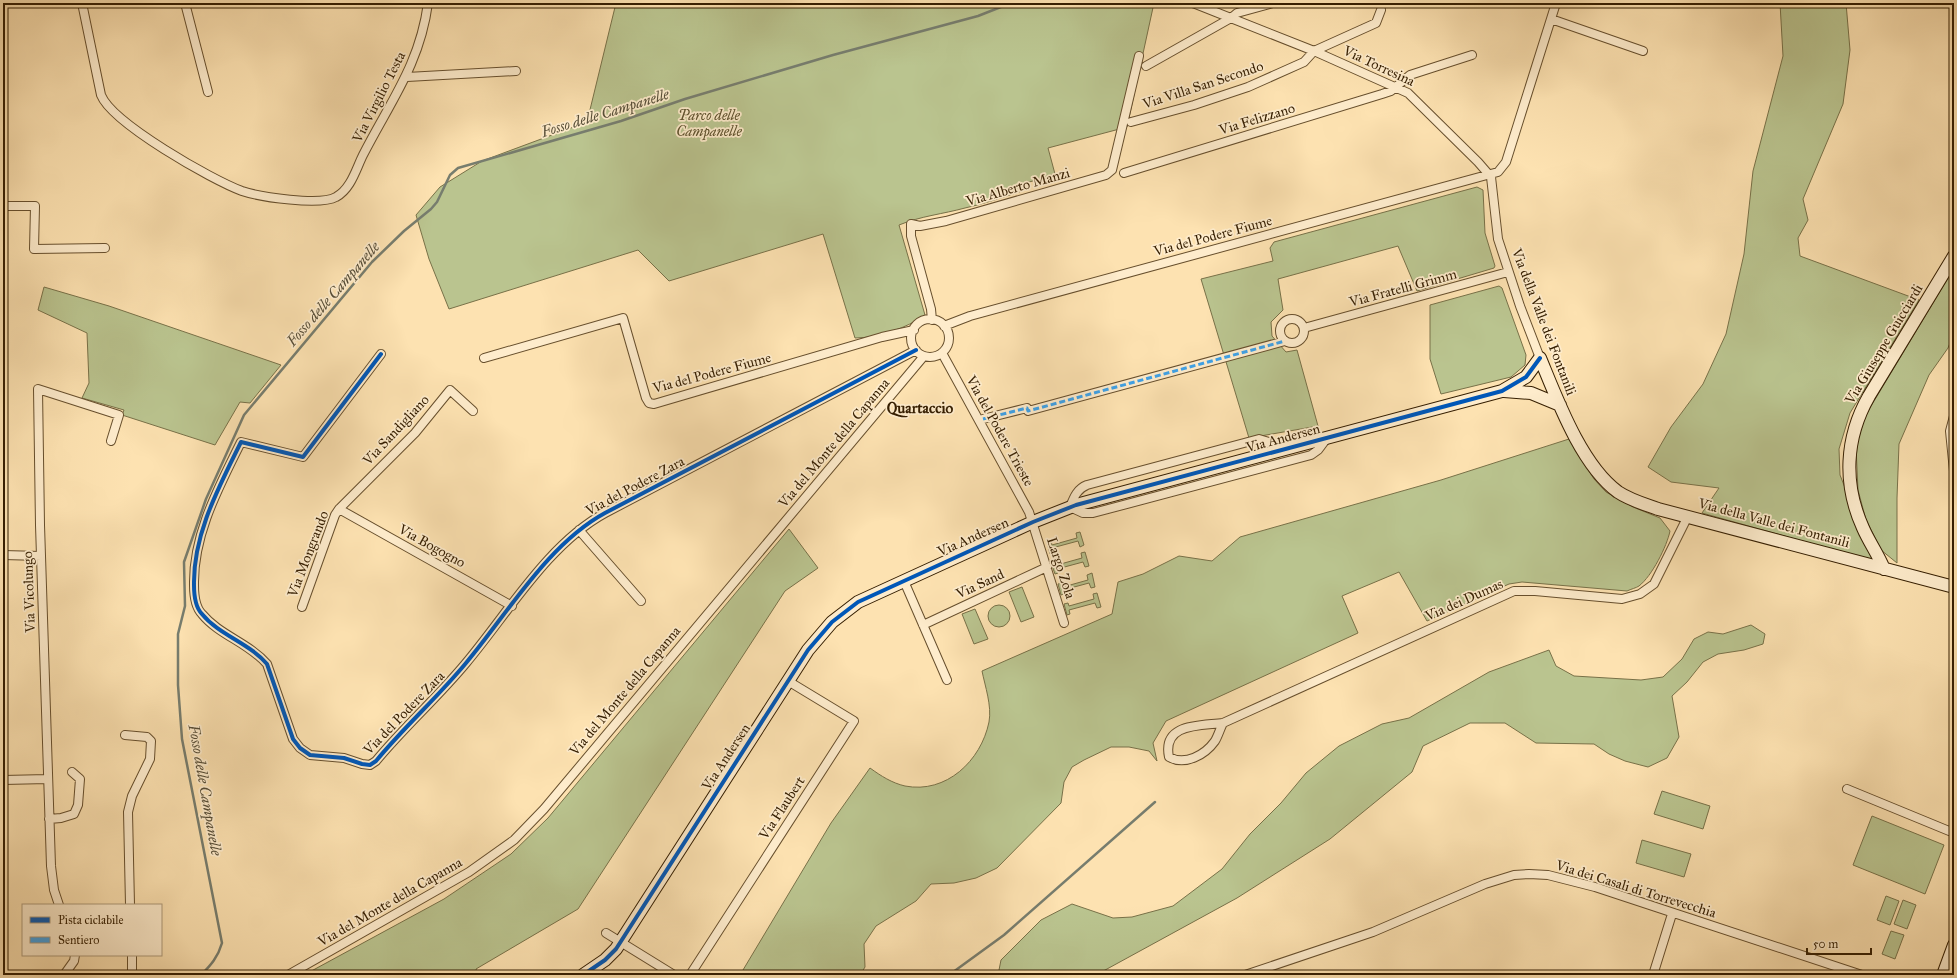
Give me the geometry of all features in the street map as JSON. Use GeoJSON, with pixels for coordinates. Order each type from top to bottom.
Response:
{"type":"FeatureCollection","features":[{"type":"Feature","properties":{"kind":"street","name":"Via Virgilio Testa"},"geometry":{"type":"LineString","coordinates":[[82,3],[101,95],[106,104],[117,115],[187,163],[242,191],[263,196],[320,202],[338,196],[350,183],[363,154],[407,77],[419,45],[428,3]]}},
{"type":"Feature","properties":{"kind":"street"},"geometry":{"type":"LineString","coordinates":[[185,3],[208,92]]}},
{"type":"Feature","properties":{"kind":"street","name":"Via Torresina"},"geometry":{"type":"LineString","coordinates":[[1193,3],[1314,51],[1396,86],[1415,98],[1490,175]]}},
{"type":"Feature","properties":{"kind":"street"},"geometry":{"type":"LineString","coordinates":[[1146,66],[1232,18],[1237,13],[1273,3]]}},
{"type":"Feature","properties":{"kind":"street"},"geometry":{"type":"LineString","coordinates":[[1490,175],[1501,170],[1506,162],[1556,3]]}},
{"type":"Feature","properties":{"kind":"street","name":"Via Villa San Secondo"},"geometry":{"type":"LineString","coordinates":[[1131,122],[1194,105],[1248,87],[1304,62],[1314,51],[1376,24],[1381,10]]}},
{"type":"Feature","properties":{"kind":"street"},"geometry":{"type":"LineString","coordinates":[[1551,20],[1643,51]]}},
{"type":"Feature","properties":{"kind":"street","name":"Via Felizzano"},"geometry":{"type":"LineString","coordinates":[[1124,173],[1391,91],[1410,75],[1472,55]]}},
{"type":"Feature","properties":{"kind":"street","name":"Via Alberto Manzi"},"geometry":{"type":"LineString","coordinates":[[932,320],[931,310],[911,236],[911,224],[920,226],[946,221],[1106,175],[1112,170],[1139,56]]}},
{"type":"Feature","properties":{"kind":"street"},"geometry":{"type":"LineString","coordinates":[[407,77],[516,71]]}},
{"type":"Feature","properties":{"kind":"street","name":"Via della Valle dei Fontanili"},"geometry":{"type":"LineString","coordinates":[[1490,175],[1494,190],[1497,233],[1508,272],[1540,358],[1560,406],[1590,460],[1612,486],[1624,495],[1643,504],[1884,569],[1954,586]]}},
{"type":"Feature","properties":{"kind":"street","name":"Via del Podere Fiume"},"geometry":{"type":"LineString","coordinates":[[944,326],[970,316],[1490,175]]}},
{"type":"Feature","properties":{"kind":"street"},"geometry":{"type":"LineString","coordinates":[[3,206],[35,206],[33,248],[37,250],[105,248]]}},
{"type":"Feature","properties":{"kind":"street","name":"Via Giuseppe Guicciardi"},"geometry":{"type":"LineString","coordinates":[[1884,569],[1877,551],[1871,544],[1856,512],[1851,492],[1848,464],[1854,430],[1869,396],[1954,256]]}},
{"type":"Feature","properties":{"kind":"street","name":"Via Fratelli Grimm"},"geometry":{"type":"LineString","coordinates":[[1304,328],[1508,272]]}},
{"type":"Feature","properties":{"kind":"street","name":"Via del Podere Fiume"},"geometry":{"type":"LineString","coordinates":[[484,358],[623,318],[646,398],[650,403],[654,404],[882,337],[914,330]]}},
{"type":"Feature","properties":{"kind":"street"},"geometry":{"type":"LineString","coordinates":[[932,320],[944,326],[949,340],[942,353],[933,357],[924,356],[916,350],[912,338],[914,330],[922,322],[932,320]]}},
{"type":"Feature","properties":{"kind":"street"},"geometry":{"type":"LineString","coordinates":[[982,419],[1027,408],[1028,411],[1285,341],[1292,343],[1299,341],[1303,335],[1304,328],[1302,324],[1296,320],[1284,323],[1281,330],[1285,341]]}},
{"type":"Feature","properties":{"kind":"street","name":"Via del Podere Zara"},"geometry":{"type":"LineString","coordinates":[[381,354],[303,457],[240,442],[212,503],[195,559],[194,596],[200,613],[215,626],[257,655],[267,664],[293,739],[300,748],[310,755],[344,758],[370,765],[376,761],[466,663],[558,548],[579,530],[605,513],[916,350]]}},
{"type":"Feature","properties":{"kind":"street","name":"Via del Podere Trieste"},"geometry":{"type":"LineString","coordinates":[[942,353],[1012,479],[1033,522]]}},
{"type":"Feature","properties":{"kind":"street","name":"Via del Monte della Capanna"},"geometry":{"type":"LineString","coordinates":[[288,975],[469,872],[524,831],[924,356]]}},
{"type":"Feature","properties":{"kind":"street","name":"Via Andersen"},"geometry":{"type":"LineString","coordinates":[[583,975],[605,960],[621,941],[813,643],[839,616],[858,602],[1033,522],[1070,507],[1280,449],[1327,438],[1502,391],[1524,379],[1534,368],[1540,358]]}},
{"type":"Feature","properties":{"kind":"street","name":"Via Vicolungo"},"geometry":{"type":"LineString","coordinates":[[59,904],[54,890],[51,866],[49,819],[41,556],[38,389],[119,415],[111,441]]}},
{"type":"Feature","properties":{"kind":"street","name":"Via Sandigliano"},"geometry":{"type":"LineString","coordinates":[[339,509],[415,433],[450,390],[473,411]]}},
{"type":"Feature","properties":{"kind":"street","name":"Via Andersen"},"geometry":{"type":"LineString","coordinates":[[1502,391],[1531,393],[1560,406]]}},
{"type":"Feature","properties":{"kind":"street"},"geometry":{"type":"LineString","coordinates":[[1954,416],[1950,431],[1954,471]]}},
{"type":"Feature","properties":{"kind":"street","name":"Via Andersen"},"geometry":{"type":"LineString","coordinates":[[1070,507],[1083,513],[1093,513],[1213,482],[1311,455],[1318,450],[1327,438]]}},
{"type":"Feature","properties":{"kind":"street","name":"Via Bogogno"},"geometry":{"type":"LineString","coordinates":[[339,509],[512,606]]}},
{"type":"Feature","properties":{"kind":"street","name":"Via Mongrando"},"geometry":{"type":"LineString","coordinates":[[302,607],[335,515],[339,509]]}},
{"type":"Feature","properties":{"kind":"street","name":"Via dei Dumas"},"geometry":{"type":"LineString","coordinates":[[1223,723],[1215,741],[1191,760],[1175,760],[1169,757],[1167,746],[1171,736],[1177,730],[1223,723],[1514,591],[1535,591],[1622,599],[1640,594],[1654,584],[1688,516]]}},
{"type":"Feature","properties":{"kind":"street","name":"Largo Zola"},"geometry":{"type":"LineString","coordinates":[[1033,522],[1064,623]]}},
{"type":"Feature","properties":{"kind":"street"},"geometry":{"type":"LineString","coordinates":[[579,530],[641,600]]}},
{"type":"Feature","properties":{"kind":"street"},"geometry":{"type":"LineString","coordinates":[[1862,562],[1871,544]]}},
{"type":"Feature","properties":{"kind":"street"},"geometry":{"type":"LineString","coordinates":[[3,554],[41,556]]}},
{"type":"Feature","properties":{"kind":"street","name":"Via Sand"},"geometry":{"type":"LineString","coordinates":[[923,625],[1047,568]]}},
{"type":"Feature","properties":{"kind":"street"},"geometry":{"type":"LineString","coordinates":[[904,581],[947,680]]}},
{"type":"Feature","properties":{"kind":"street","name":"Via Flaubert"},"geometry":{"type":"LineString","coordinates":[[690,975],[854,721],[788,681]]}},
{"type":"Feature","properties":{"kind":"street"},"geometry":{"type":"LineString","coordinates":[[125,735],[147,737],[151,741],[151,752],[132,796],[128,812],[130,904]]}},
{"type":"Feature","properties":{"kind":"street"},"geometry":{"type":"LineString","coordinates":[[49,819],[61,818],[74,814],[78,805],[80,779],[72,772]]}},
{"type":"Feature","properties":{"kind":"street"},"geometry":{"type":"LineString","coordinates":[[3,780],[48,779]]}},
{"type":"Feature","properties":{"kind":"street"},"geometry":{"type":"LineString","coordinates":[[1846,789],[1954,833]]}},
{"type":"Feature","properties":{"kind":"street","name":"Via dei Casali di Torrevecchia"},"geometry":{"type":"LineString","coordinates":[[1245,975],[1355,939],[1485,884],[1520,874],[1539,874],[1564,878],[1862,975]]}},
{"type":"Feature","properties":{"kind":"street"},"geometry":{"type":"LineString","coordinates":[[1653,975],[1672,914]]}},
{"type":"Feature","properties":{"kind":"street"},"geometry":{"type":"LineString","coordinates":[[606,933],[674,975]]}},
{"type":"Feature","properties":{"kind":"street"},"geometry":{"type":"LineString","coordinates":[[1943,975],[1954,945]]}},
{"type":"Feature","properties":{"kind":"street"},"geometry":{"type":"LineString","coordinates":[[64,975],[74,961],[75,956]]}},
{"type":"Feature","properties":{"kind":"street"},"geometry":{"type":"LineString","coordinates":[[132,956],[132,975]]}},
{"type":"Feature","properties":{"kind":"green space","name":"Parco delle Campanelle"},"geometry":{"type":"Polygon","coordinates":[[[616,3],[1154,3],[1127,127],[1048,148],[1055,174],[1035,180],[1034,178],[1033,181],[1021,184],[1022,191],[899,225],[925,315],[901,328],[883,334],[864,338],[855,338],[823,234],[669,281],[638,250],[449,309],[429,259],[416,215],[440,187],[482,161],[587,122],[616,3]]]}},
{"type":"Feature","properties":{"kind":"green space"},"geometry":{"type":"Polygon","coordinates":[[[1780,3],[1846,3],[1850,50],[1843,104],[1803,199],[1808,220],[1798,238],[1800,256],[1919,300],[1850,413],[1839,449],[1840,475],[1874,561],[1702,513],[1719,488],[1671,482],[1648,467],[1671,427],[1703,384],[1726,334],[1744,254],[1753,171],[1783,56],[1780,3]]]}},
{"type":"Feature","properties":{"kind":"green space"},"geometry":{"type":"Polygon","coordinates":[[[3,83],[6,83],[7,114],[3,114],[3,83]]]}},
{"type":"Feature","properties":{"kind":"green space"},"geometry":{"type":"Polygon","coordinates":[[[1477,187],[1483,190],[1485,233],[1495,266],[1494,268],[1417,291],[1398,246],[1278,279],[1283,310],[1271,322],[1272,336],[1286,352],[1297,350],[1318,426],[1249,438],[1201,279],[1273,261],[1270,248],[1274,242],[1477,187]]]}},
{"type":"Feature","properties":{"kind":"green space"},"geometry":{"type":"Polygon","coordinates":[[[1954,268],[1954,333],[1948,348],[1929,375],[1899,444],[1897,563],[1881,550],[1866,520],[1858,490],[1856,447],[1865,416],[1954,268]]]}},
{"type":"Feature","properties":{"kind":"green space"},"geometry":{"type":"Polygon","coordinates":[[[1499,286],[1502,288],[1526,355],[1525,365],[1511,377],[1441,394],[1430,359],[1430,305],[1499,286]]]}},
{"type":"Feature","properties":{"kind":"green space"},"geometry":{"type":"Polygon","coordinates":[[[44,287],[109,306],[281,365],[250,403],[240,402],[215,445],[122,415],[124,410],[82,398],[89,383],[87,333],[38,310],[44,287]]]}},
{"type":"Feature","properties":{"kind":"green space"},"geometry":{"type":"Polygon","coordinates":[[[1569,439],[1594,479],[1606,492],[1633,507],[1660,518],[1670,531],[1666,545],[1654,568],[1639,586],[1627,591],[1522,582],[1509,584],[1427,621],[1399,572],[1342,596],[1358,633],[1166,721],[1153,743],[1157,761],[1149,751],[1129,747],[1111,747],[1072,767],[1064,782],[1061,803],[997,868],[976,878],[954,883],[931,884],[916,901],[876,926],[864,944],[865,967],[860,975],[740,975],[831,823],[870,768],[896,783],[905,786],[920,787],[934,785],[947,780],[959,772],[978,750],[985,736],[989,722],[989,703],[982,671],[1112,614],[1118,582],[1143,574],[1179,556],[1212,561],[1240,537],[1441,480],[1569,439]]]}},
{"type":"Feature","properties":{"kind":"green space"},"geometry":{"type":"Polygon","coordinates":[[[789,529],[818,568],[785,591],[578,909],[476,969],[478,975],[304,975],[444,899],[511,854],[548,818],[789,529]]]}},
{"type":"Feature","properties":{"kind":"green space"},"geometry":{"type":"Polygon","coordinates":[[[1080,532],[1084,545],[1080,547],[1078,541],[1052,548],[1053,553],[1050,554],[1047,542],[1051,541],[1052,545],[1077,538],[1076,533],[1080,532]]]}},
{"type":"Feature","properties":{"kind":"green space"},"geometry":{"type":"Polygon","coordinates":[[[1085,552],[1089,566],[1085,567],[1083,562],[1057,569],[1058,573],[1055,574],[1051,563],[1056,561],[1057,565],[1082,558],[1081,553],[1085,552]]]}},
{"type":"Feature","properties":{"kind":"green space"},"geometry":{"type":"Polygon","coordinates":[[[1092,573],[1095,587],[1091,588],[1089,583],[1063,590],[1064,594],[1061,595],[1058,584],[1062,583],[1063,587],[1088,580],[1087,575],[1092,573]]]}},
{"type":"Feature","properties":{"kind":"green space"},"geometry":{"type":"Polygon","coordinates":[[[1022,587],[1034,617],[1021,622],[1009,592],[1022,587]]]}},
{"type":"Feature","properties":{"kind":"green space"},"geometry":{"type":"Polygon","coordinates":[[[1097,593],[1101,607],[1097,608],[1095,603],[1069,610],[1070,614],[1067,615],[1064,604],[1068,603],[1069,606],[1094,599],[1093,594],[1097,593]]]}},
{"type":"Feature","properties":{"kind":"green space"},"geometry":{"type":"Polygon","coordinates":[[[999,605],[1003,606],[1009,612],[1009,620],[1003,626],[999,627],[995,626],[989,620],[988,616],[989,612],[995,606],[999,605]]]}},
{"type":"Feature","properties":{"kind":"green space"},"geometry":{"type":"Polygon","coordinates":[[[975,609],[988,639],[974,644],[962,614],[975,609]]]}},
{"type":"Feature","properties":{"kind":"green space"},"geometry":{"type":"Polygon","coordinates":[[[1751,625],[1765,634],[1763,644],[1744,650],[1718,654],[1703,662],[1687,682],[1672,696],[1679,737],[1667,758],[1648,767],[1625,761],[1609,754],[1594,744],[1536,743],[1505,723],[1470,723],[1423,746],[1412,772],[1330,839],[1237,898],[1096,975],[998,975],[1001,960],[1041,920],[1072,904],[1113,918],[1132,917],[1173,906],[1222,869],[1250,834],[1281,803],[1306,773],[1339,746],[1382,724],[1409,718],[1489,672],[1549,650],[1556,666],[1574,676],[1641,680],[1663,677],[1682,659],[1694,639],[1708,632],[1723,634],[1751,625]]]}},
{"type":"Feature","properties":{"kind":"green space"},"geometry":{"type":"Polygon","coordinates":[[[1662,791],[1710,806],[1703,829],[1654,814],[1662,791]]]}},
{"type":"Feature","properties":{"kind":"green space"},"geometry":{"type":"Polygon","coordinates":[[[1872,816],[1944,845],[1925,894],[1853,865],[1872,816]]]}},
{"type":"Feature","properties":{"kind":"green space"},"geometry":{"type":"Polygon","coordinates":[[[1642,840],[1691,854],[1684,877],[1636,863],[1642,840]]]}},
{"type":"Feature","properties":{"kind":"green space"},"geometry":{"type":"Polygon","coordinates":[[[1886,896],[1899,901],[1890,925],[1877,920],[1886,896]]]}},
{"type":"Feature","properties":{"kind":"green space"},"geometry":{"type":"Polygon","coordinates":[[[1903,900],[1916,905],[1907,929],[1894,924],[1903,900]]]}},
{"type":"Feature","properties":{"kind":"green space"},"geometry":{"type":"Polygon","coordinates":[[[1891,931],[1904,935],[1895,959],[1882,954],[1891,931]]]}},
{"type":"Feature","properties":{"kind":"waterway","name":"Fosso delle Campanelle"},"geometry":{"type":"LineString","coordinates":[[201,975],[214,960],[222,943],[182,739],[178,685],[178,634],[185,606],[184,562],[206,499],[244,415],[372,262],[404,231],[431,209],[437,202],[450,175],[458,168],[621,121],[685,99],[833,55],[978,16],[1011,3]]}},
{"type":"Feature","properties":{"kind":"waterway"},"geometry":{"type":"LineString","coordinates":[[949,975],[1004,935],[1155,802]]}},
{"type":"Feature","properties":{"kind":"marked path"},"geometry":{"type":"LineString","coordinates":[[983,419],[1027,408],[1028,411],[1285,341]]}},
{"type":"Feature","properties":{"kind":"cycle path"},"geometry":{"type":"LineString","coordinates":[[381,354],[303,457],[241,442],[216,494],[203,529],[198,547],[194,585],[196,604],[202,614],[217,628],[252,650],[267,664],[293,739],[300,748],[310,755],[344,758],[370,765],[376,761],[455,676],[547,561],[565,542],[584,526],[605,513],[916,350]]}},
{"type":"Feature","properties":{"kind":"cycle path"},"geometry":{"type":"LineString","coordinates":[[583,975],[605,960],[616,949],[808,650],[832,622],[858,602],[1033,522],[1076,505],[1502,391],[1526,377],[1540,358]]}},
{"type":"Feature","properties":{"kind":"district","name":"Quartaccio"},"geometry":{"type":"Point","coordinates":[920,408]}}]}
